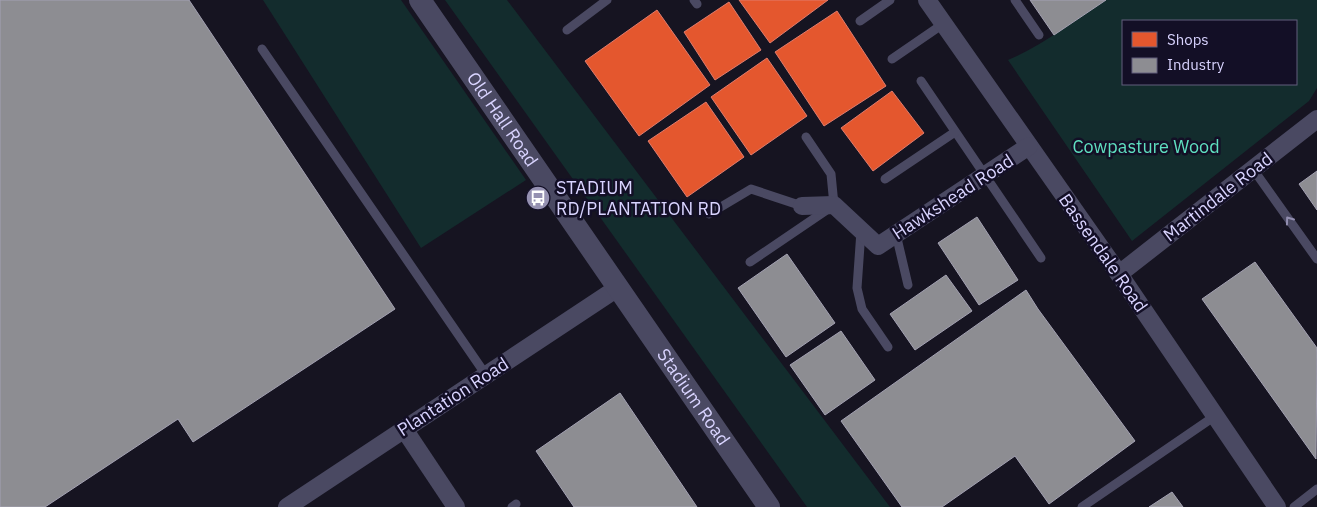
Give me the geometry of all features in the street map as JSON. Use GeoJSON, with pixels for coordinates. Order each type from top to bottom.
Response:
{"type":"FeatureCollection","features":[{"type":"Feature","properties":{"kind":"street","name":"Old Hall Road"},"geometry":{"type":"LineString","coordinates":[[420,0],[619,287]]}},
{"type":"Feature","properties":{"kind":"street","name":"Bassendale Road"},"geometry":{"type":"LineString","coordinates":[[926,0],[1119,274],[1277,507]]}},
{"type":"Feature","properties":{"kind":"street","name":"Martindale Road"},"geometry":{"type":"LineString","coordinates":[[1119,274],[1317,119]]}},
{"type":"Feature","properties":{"kind":"street","name":"Hawkshead Road"},"geometry":{"type":"LineString","coordinates":[[834,205],[878,246],[1029,146]]}},
{"type":"Feature","properties":{"kind":"street"},"geometry":{"type":"LineString","coordinates":[[802,206],[834,205]]}},
{"type":"Feature","properties":{"kind":"street","name":"Plantation Road"},"geometry":{"type":"LineString","coordinates":[[287,507],[619,287]]}},
{"type":"Feature","properties":{"kind":"street","name":"Stadium Road"},"geometry":{"type":"LineString","coordinates":[[619,287],[769,507]]}},
{"type":"Feature","properties":{"kind":"street"},"geometry":{"type":"LineString","coordinates":[[404,429],[456,507]]}},
{"type":"Feature","properties":{"kind":"lane"},"geometry":{"type":"LineString","coordinates":[[567,30],[607,0]]}},
{"type":"Feature","properties":{"kind":"lane"},"geometry":{"type":"LineString","coordinates":[[860,21],[890,0]]}},
{"type":"Feature","properties":{"kind":"lane"},"geometry":{"type":"LineString","coordinates":[[1015,0],[1039,35]]}},
{"type":"Feature","properties":{"kind":"lane"},"geometry":{"type":"LineString","coordinates":[[892,59],[943,24]]}},
{"type":"Feature","properties":{"kind":"lane"},"geometry":{"type":"LineString","coordinates":[[262,49],[486,375]]}},
{"type":"Feature","properties":{"kind":"lane"},"geometry":{"type":"LineString","coordinates":[[921,82],[1041,258]]}},
{"type":"Feature","properties":{"kind":"lane"},"geometry":{"type":"LineString","coordinates":[[885,179],[955,132]]}},
{"type":"Feature","properties":{"kind":"lane"},"geometry":{"type":"LineString","coordinates":[[750,262],[834,205],[831,174],[806,137]]}},
{"type":"Feature","properties":{"kind":"lane"},"geometry":{"type":"LineString","coordinates":[[1253,169],[1317,259]]}},
{"type":"Feature","properties":{"kind":"lane"},"geometry":{"type":"LineString","coordinates":[[709,214],[751,189],[802,206]]}},
{"type":"Feature","properties":{"kind":"lane"},"geometry":{"type":"LineString","coordinates":[[861,230],[858,288],[862,309],[888,347]]}},
{"type":"Feature","properties":{"kind":"lane"},"geometry":{"type":"LineString","coordinates":[[896,234],[908,285]]}},
{"type":"Feature","properties":{"kind":"lane"},"geometry":{"type":"LineString","coordinates":[[1082,507],[1215,416]]}},
{"type":"Feature","properties":{"kind":"lane"},"geometry":{"type":"LineString","coordinates":[[1294,507],[1317,489]]}},
{"type":"Feature","properties":{"kind":"green space"},"geometry":{"type":"Polygon","coordinates":[[[263,0],[401,0],[526,180],[421,248],[263,0]]]}},
{"type":"Feature","properties":{"kind":"green space"},"geometry":{"type":"Polygon","coordinates":[[[445,0],[507,0],[890,507],[807,507],[445,0]]]}},
{"type":"Feature","properties":{"kind":"green space","name":"Cowpasture Wood"},"geometry":{"type":"Polygon","coordinates":[[[1106,0],[1317,0],[1317,88],[1309,101],[1132,241],[1008,60],[1046,40],[1106,0]]]}},
{"type":"Feature","properties":{"kind":"building: Shops"},"geometry":{"type":"Polygon","coordinates":[[[739,0],[828,0],[770,43],[739,0]]]}},
{"type":"Feature","properties":{"kind":"building: Shops"},"geometry":{"type":"Polygon","coordinates":[[[729,2],[761,50],[715,80],[684,32],[729,2]]]}},
{"type":"Feature","properties":{"kind":"building: Shops"},"geometry":{"type":"Polygon","coordinates":[[[657,10],[710,85],[639,136],[585,61],[657,10]]]}},
{"type":"Feature","properties":{"kind":"building: Shops"},"geometry":{"type":"Polygon","coordinates":[[[837,11],[886,86],[824,126],[775,52],[837,11]]]}},
{"type":"Feature","properties":{"kind":"building: Shops"},"geometry":{"type":"Polygon","coordinates":[[[767,58],[807,116],[751,155],[711,97],[767,58]]]}},
{"type":"Feature","properties":{"kind":"building: Shops"},"geometry":{"type":"Polygon","coordinates":[[[892,91],[924,133],[873,171],[841,128],[892,91]]]}},
{"type":"Feature","properties":{"kind":"building: Shops"},"geometry":{"type":"Polygon","coordinates":[[[706,102],[744,157],[687,197],[648,141],[706,102]]]}},
{"type":"Feature","properties":{"kind":"building: Industry"},"geometry":{"type":"Polygon","coordinates":[[[0,0],[189,0],[395,309],[193,442],[178,419],[45,507],[0,507],[0,0]]]}},
{"type":"Feature","properties":{"kind":"building: Industry"},"geometry":{"type":"Polygon","coordinates":[[[1030,0],[1106,0],[1054,35],[1030,0]]]}},
{"type":"Feature","properties":{"kind":"building: Industry"},"geometry":{"type":"Polygon","coordinates":[[[1317,171],[1317,210],[1299,184],[1317,171]]]}},
{"type":"Feature","properties":{"kind":"building: Industry"},"geometry":{"type":"Polygon","coordinates":[[[977,217],[1018,280],[979,305],[938,243],[977,217]]]}},
{"type":"Feature","properties":{"kind":"building: Industry"},"geometry":{"type":"Polygon","coordinates":[[[787,254],[835,323],[786,357],[738,288],[787,254]]]}},
{"type":"Feature","properties":{"kind":"building: Industry"},"geometry":{"type":"Polygon","coordinates":[[[1255,262],[1317,348],[1316,459],[1202,299],[1255,262]]]}},
{"type":"Feature","properties":{"kind":"building: Industry"},"geometry":{"type":"Polygon","coordinates":[[[946,275],[972,311],[915,350],[890,314],[946,275]]]}},
{"type":"Feature","properties":{"kind":"building: Industry"},"geometry":{"type":"Polygon","coordinates":[[[1026,290],[1135,441],[1049,504],[1015,456],[942,507],[902,507],[841,421],[1026,290]]]}},
{"type":"Feature","properties":{"kind":"building: Industry"},"geometry":{"type":"Polygon","coordinates":[[[841,331],[875,380],[825,415],[790,365],[841,331]]]}},
{"type":"Feature","properties":{"kind":"building: Industry"},"geometry":{"type":"Polygon","coordinates":[[[620,393],[697,507],[574,507],[536,451],[620,393]]]}},
{"type":"Feature","properties":{"kind":"building: Industry"},"geometry":{"type":"Polygon","coordinates":[[[1172,492],[1183,507],[1149,507],[1172,492]]]}},
{"type":"Feature","properties":{"kind":"place","name":"STADIUM RD/PLANTATION RD"},"geometry":{"type":"Point","coordinates":[538,198]}}]}
